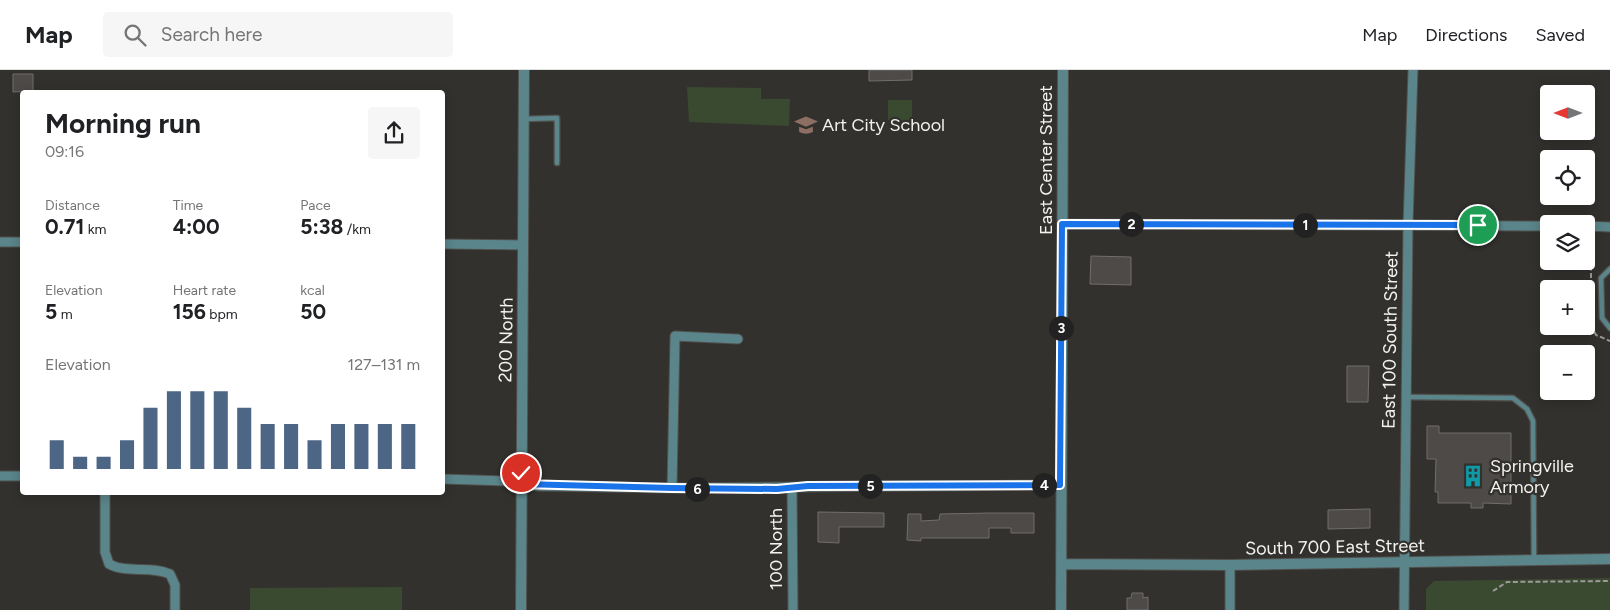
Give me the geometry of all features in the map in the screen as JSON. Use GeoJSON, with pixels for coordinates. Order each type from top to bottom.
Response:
{"type":"FeatureCollection","features":[{"type":"Feature","properties":{"kind":"street","name":"200 North"},"geometry":{"type":"LineString","coordinates":[[521,610],[524,70]]}},
{"type":"Feature","properties":{"kind":"street","name":"East Center Street"},"geometry":{"type":"LineString","coordinates":[[1061,610],[1063,70]]}},
{"type":"Feature","properties":{"kind":"street","name":"East 100 South Street"},"geometry":{"type":"LineString","coordinates":[[1404,610],[1405,397],[1413,70]]}},
{"type":"Feature","properties":{"kind":"street"},"geometry":{"type":"LineString","coordinates":[[1062,224],[1540,226]]}},
{"type":"Feature","properties":{"kind":"street"},"geometry":{"type":"LineString","coordinates":[[1595,226],[1610,227]]}},
{"type":"Feature","properties":{"kind":"street"},"geometry":{"type":"LineString","coordinates":[[0,242],[20,242]]}},
{"type":"Feature","properties":{"kind":"street"},"geometry":{"type":"LineString","coordinates":[[445,244],[523,244]]}},
{"type":"Feature","properties":{"kind":"street"},"geometry":{"type":"LineString","coordinates":[[672,488],[675,336],[738,339]]}},
{"type":"Feature","properties":{"kind":"street"},"geometry":{"type":"LineString","coordinates":[[0,476],[20,476]]}},
{"type":"Feature","properties":{"kind":"street"},"geometry":{"type":"LineString","coordinates":[[445,479],[506,480],[521,484],[672,488],[1060,485]]}},
{"type":"Feature","properties":{"kind":"street","name":"100 North"},"geometry":{"type":"LineString","coordinates":[[792,488],[792,610]]}},
{"type":"Feature","properties":{"kind":"street"},"geometry":{"type":"LineString","coordinates":[[106,495],[106,552],[109,564],[117,568],[161,569],[170,574],[175,584],[175,610]]}},
{"type":"Feature","properties":{"kind":"street","name":"South 700 East Street"},"geometry":{"type":"LineString","coordinates":[[1061,564],[1230,565],[1610,559]]}},
{"type":"Feature","properties":{"kind":"street"},"geometry":{"type":"LineString","coordinates":[[1230,565],[1230,610]]}},
{"type":"Feature","properties":{"kind":"lane"},"geometry":{"type":"LineString","coordinates":[[524,119],[557,118],[557,162]]}},
{"type":"Feature","properties":{"kind":"lane"},"geometry":{"type":"LineString","coordinates":[[1610,269],[1601,278],[1600,290],[1602,318],[1610,328]]}},
{"type":"Feature","properties":{"kind":"lane"},"geometry":{"type":"LineString","coordinates":[[1405,397],[1513,398],[1526,409],[1533,421],[1534,559]]}},
{"type":"Feature","properties":{"kind":"path"},"geometry":{"type":"LineString","coordinates":[[1493,591],[1507,582],[1610,580]]}},
{"type":"Feature","properties":{"kind":"green space"},"geometry":{"type":"Polygon","coordinates":[[[687,87],[761,88],[761,99],[790,99],[789,126],[689,122],[687,87]]]}},
{"type":"Feature","properties":{"kind":"green space"},"geometry":{"type":"Polygon","coordinates":[[[888,100],[912,100],[912,121],[888,120],[888,100]]]}},
{"type":"Feature","properties":{"kind":"green space"},"geometry":{"type":"Polygon","coordinates":[[[1610,578],[1610,610],[1426,610],[1426,589],[1434,581],[1610,578]]]}},
{"type":"Feature","properties":{"kind":"green space"},"geometry":{"type":"Polygon","coordinates":[[[402,587],[402,610],[250,610],[250,588],[402,587]]]}},
{"type":"Feature","properties":{"kind":"building"},"geometry":{"type":"Polygon","coordinates":[[[869,70],[912,70],[912,80],[869,81],[869,70]]]}},
{"type":"Feature","properties":{"kind":"building"},"geometry":{"type":"Polygon","coordinates":[[[13,74],[33,74],[33,90],[13,92],[13,74]]]}},
{"type":"Feature","properties":{"kind":"building"},"geometry":{"type":"Polygon","coordinates":[[[1091,256],[1131,257],[1131,285],[1090,284],[1091,256]]]}},
{"type":"Feature","properties":{"kind":"building"},"geometry":{"type":"Polygon","coordinates":[[[1347,366],[1369,366],[1368,402],[1347,402],[1347,366]]]}},
{"type":"Feature","properties":{"kind":"building","name":"Springville Armory"},"geometry":{"type":"Polygon","coordinates":[[[1427,426],[1439,426],[1439,433],[1511,433],[1511,504],[1483,503],[1483,508],[1471,508],[1471,503],[1438,503],[1438,492],[1435,492],[1436,459],[1427,459],[1427,426]]]}},
{"type":"Feature","properties":{"kind":"building"},"geometry":{"type":"Polygon","coordinates":[[[1370,509],[1370,528],[1328,529],[1328,510],[1370,509]]]}},
{"type":"Feature","properties":{"kind":"building"},"geometry":{"type":"Polygon","coordinates":[[[818,512],[884,513],[884,527],[839,527],[839,543],[818,542],[818,512]]]}},
{"type":"Feature","properties":{"kind":"building"},"geometry":{"type":"Polygon","coordinates":[[[1034,513],[1034,533],[1011,533],[1011,528],[989,528],[989,538],[921,538],[921,541],[907,540],[908,514],[921,514],[921,521],[939,520],[940,514],[1034,513]]]}},
{"type":"Feature","properties":{"kind":"building"},"geometry":{"type":"Polygon","coordinates":[[[1132,593],[1143,593],[1143,598],[1148,597],[1148,610],[1127,610],[1127,598],[1131,598],[1132,593]]]}},
{"type":"Feature","properties":{"kind":"place","name":"Art City School"},"geometry":{"type":"Point","coordinates":[806,125]}},
{"type":"Feature","properties":{"kind":"place","name":"Springville Armory"},"geometry":{"type":"Point","coordinates":[1473,476]}},
{"type":"Feature","properties":{"kind":"route"},"geometry":{"type":"LineString","coordinates":[[521,473],[521,484],[538,486],[777,489],[808,486],[1060,485],[1062,224],[1478,225]]}}]}
